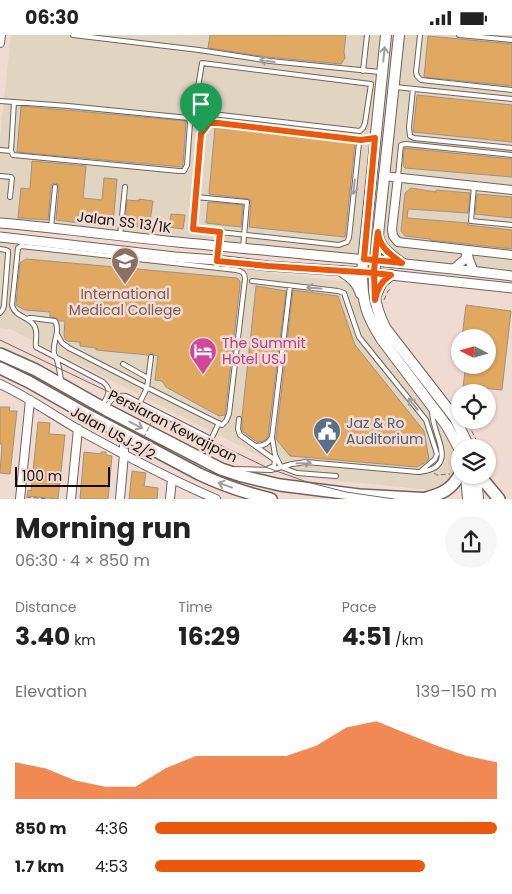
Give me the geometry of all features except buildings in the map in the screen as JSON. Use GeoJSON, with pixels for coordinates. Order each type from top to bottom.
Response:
{"type":"FeatureCollection","features":[{"type":"Feature","properties":{"kind":"main road"},"geometry":{"type":"LineString","coordinates":[[363,299],[362,272],[386,35]]}},
{"type":"Feature","properties":{"kind":"main road"},"geometry":{"type":"LineString","coordinates":[[399,35],[374,273],[380,300],[381,319],[386,329],[455,418],[465,439]]}},
{"type":"Feature","properties":{"kind":"main road"},"geometry":{"type":"LineString","coordinates":[[378,232],[378,239],[381,245],[402,263]]}},
{"type":"Feature","properties":{"kind":"main road"},"geometry":{"type":"LineString","coordinates":[[341,271],[352,278],[359,287],[373,326],[447,426],[454,439]]}},
{"type":"Feature","properties":{"kind":"main road"},"geometry":{"type":"LineString","coordinates":[[380,300],[376,293],[382,282],[391,275]]}},
{"type":"Feature","properties":{"kind":"main road","name":"Persiaran Kewajipan"},"geometry":{"type":"LineString","coordinates":[[0,354],[36,370],[104,408],[222,469],[242,477],[280,485],[359,495],[430,499]]}},
{"type":"Feature","properties":{"kind":"main road"},"geometry":{"type":"LineString","coordinates":[[0,368],[199,474],[249,494],[271,499]]}},
{"type":"Feature","properties":{"kind":"main road"},"geometry":{"type":"LineString","coordinates":[[430,499],[444,492],[454,484]]}},
{"type":"Feature","properties":{"kind":"main road"},"geometry":{"type":"LineString","coordinates":[[467,484],[468,499]]}},
{"type":"Feature","properties":{"kind":"main road"},"geometry":{"type":"LineString","coordinates":[[478,484],[478,499]]}},
{"type":"Feature","properties":{"kind":"main road"},"geometry":{"type":"LineString","coordinates":[[486,484],[499,499]]}},
{"type":"Feature","properties":{"kind":"street"},"geometry":{"type":"LineString","coordinates":[[0,43],[1,35]]}},
{"type":"Feature","properties":{"kind":"street"},"geometry":{"type":"LineString","coordinates":[[383,176],[512,190]]}},
{"type":"Feature","properties":{"kind":"street"},"geometry":{"type":"LineString","coordinates":[[398,177],[392,229],[392,233],[398,242],[512,255]]}},
{"type":"Feature","properties":{"kind":"street","name":"Jalan SS 13/1K"},"geometry":{"type":"LineString","coordinates":[[0,223],[375,260],[512,276]]}},
{"type":"Feature","properties":{"kind":"street"},"geometry":{"type":"LineString","coordinates":[[70,248],[72,230]]}},
{"type":"Feature","properties":{"kind":"street","name":"Jalan SS 13/1K"},"geometry":{"type":"LineString","coordinates":[[0,237],[70,248],[175,257],[217,264],[362,272],[512,288]]}},
{"type":"Feature","properties":{"kind":"street"},"geometry":{"type":"LineString","coordinates":[[453,269],[465,259],[467,250]]}},
{"type":"Feature","properties":{"kind":"street"},"geometry":{"type":"LineString","coordinates":[[467,250],[468,259],[474,271]]}},
{"type":"Feature","properties":{"kind":"street","name":"Jalan USJ 2/2"},"geometry":{"type":"LineString","coordinates":[[0,384],[78,429],[124,451],[172,479],[216,499]]}},
{"type":"Feature","properties":{"kind":"street"},"geometry":{"type":"LineString","coordinates":[[20,498],[30,400]]}},
{"type":"Feature","properties":{"kind":"street"},"geometry":{"type":"LineString","coordinates":[[71,499],[78,429]]}},
{"type":"Feature","properties":{"kind":"street"},"geometry":{"type":"LineString","coordinates":[[120,499],[124,435]]}},
{"type":"Feature","properties":{"kind":"street"},"geometry":{"type":"LineString","coordinates":[[170,499],[172,479]]}},
{"type":"Feature","properties":{"kind":"lane"},"geometry":{"type":"LineString","coordinates":[[73,35],[200,50],[270,61],[382,73]]}},
{"type":"Feature","properties":{"kind":"lane"},"geometry":{"type":"LineString","coordinates":[[363,71],[367,35]]}},
{"type":"Feature","properties":{"kind":"lane"},"geometry":{"type":"LineString","coordinates":[[420,35],[416,72],[421,80],[512,90]]}},
{"type":"Feature","properties":{"kind":"lane"},"geometry":{"type":"LineString","coordinates":[[459,35],[512,40]]}},
{"type":"Feature","properties":{"kind":"lane"},"geometry":{"type":"LineString","coordinates":[[202,63],[372,84],[365,123],[364,128],[360,131],[197,111],[196,100],[202,63]]}},
{"type":"Feature","properties":{"kind":"lane"},"geometry":{"type":"LineString","coordinates":[[393,87],[512,99]]}},
{"type":"Feature","properties":{"kind":"lane"},"geometry":{"type":"LineString","coordinates":[[413,89],[409,127],[410,136],[414,138],[512,148]]}},
{"type":"Feature","properties":{"kind":"lane"},"geometry":{"type":"LineString","coordinates":[[0,101],[14,101],[183,117],[189,119],[187,165],[184,171],[13,155],[11,151],[14,101]]}},
{"type":"Feature","properties":{"kind":"lane"},"geometry":{"type":"LineString","coordinates":[[361,140],[358,143],[347,242],[339,245],[193,229],[201,134],[209,123],[361,140],[375,138]]}},
{"type":"Feature","properties":{"kind":"lane"},"geometry":{"type":"LineString","coordinates":[[365,123],[376,123]]}},
{"type":"Feature","properties":{"kind":"lane"},"geometry":{"type":"LineString","coordinates":[[398,177],[402,145],[406,144],[512,155]]}},
{"type":"Feature","properties":{"kind":"lane"},"geometry":{"type":"LineString","coordinates":[[0,150],[11,151]]}},
{"type":"Feature","properties":{"kind":"lane"},"geometry":{"type":"LineString","coordinates":[[0,176],[12,178],[10,197]]}},
{"type":"Feature","properties":{"kind":"lane"},"geometry":{"type":"LineString","coordinates":[[474,186],[471,221],[512,225]]}},
{"type":"Feature","properties":{"kind":"lane"},"geometry":{"type":"LineString","coordinates":[[51,228],[55,187]]}},
{"type":"Feature","properties":{"kind":"lane"},"geometry":{"type":"LineString","coordinates":[[120,235],[125,187]]}},
{"type":"Feature","properties":{"kind":"lane"},"geometry":{"type":"LineString","coordinates":[[196,197],[247,202],[243,248]]}},
{"type":"Feature","properties":{"kind":"lane"},"geometry":{"type":"LineString","coordinates":[[56,334],[62,343],[69,348],[222,425],[229,414],[245,276],[241,271],[217,264],[220,232]]}},
{"type":"Feature","properties":{"kind":"lane"},"geometry":{"type":"LineString","coordinates":[[70,248],[21,246],[18,248],[13,310],[33,324],[37,334],[36,347],[106,385],[108,395],[104,408]]}},
{"type":"Feature","properties":{"kind":"lane"},"geometry":{"type":"LineString","coordinates":[[0,249],[8,251],[8,254],[4,304],[0,313]]}},
{"type":"Feature","properties":{"kind":"lane"},"geometry":{"type":"LineString","coordinates":[[252,281],[344,293],[359,337],[428,424],[436,457],[420,472]]}},
{"type":"Feature","properties":{"kind":"lane"},"geometry":{"type":"LineString","coordinates":[[290,286],[272,437],[275,455],[281,467],[298,473],[336,476]]}},
{"type":"Feature","properties":{"kind":"lane"},"geometry":{"type":"LineString","coordinates":[[28,320],[32,318],[55,321],[57,324],[54,355],[57,359],[62,385]]}},
{"type":"Feature","properties":{"kind":"lane"},"geometry":{"type":"LineString","coordinates":[[140,402],[146,388],[150,357]]}},
{"type":"Feature","properties":{"kind":"lane"},"geometry":{"type":"LineString","coordinates":[[123,364],[148,378]]}},
{"type":"Feature","properties":{"kind":"lane"},"geometry":{"type":"LineString","coordinates":[[104,408],[116,397],[126,396],[211,439]]}},
{"type":"Feature","properties":{"kind":"lane"},"geometry":{"type":"LineString","coordinates":[[222,469],[265,470],[306,462],[420,472],[429,471],[437,466],[442,457],[442,448],[432,420],[432,407]]}},
{"type":"Feature","properties":{"kind":"lane"},"geometry":{"type":"LineString","coordinates":[[239,419],[239,433],[275,460],[274,466],[265,470]]}},
{"type":"Feature","properties":{"kind":"lane"},"geometry":{"type":"LineString","coordinates":[[209,462],[208,452],[211,439],[218,423]]}},
{"type":"Feature","properties":{"kind":"lane"},"geometry":{"type":"LineString","coordinates":[[255,445],[263,446],[272,437]]}},
{"type":"Feature","properties":{"kind":"path"},"geometry":{"type":"LineString","coordinates":[[380,300],[392,287]]}},
{"type":"Feature","properties":{"kind":"path"},"geometry":{"type":"LineString","coordinates":[[124,451],[136,453],[157,411]]}},
{"type":"Feature","properties":{"kind":"path"},"geometry":{"type":"LineString","coordinates":[[429,471],[437,475],[451,474]]}},
{"type":"Feature","properties":{"kind":"path"},"geometry":{"type":"LineString","coordinates":[[20,498],[48,499]]}},
{"type":"Feature","properties":{"kind":"shaded area"},"geometry":{"type":"Polygon","coordinates":[[[11,35],[512,35],[512,273],[3,221],[0,216],[0,137],[11,35]]]}},
{"type":"Feature","properties":{"kind":"shaded area"},"geometry":{"type":"Polygon","coordinates":[[[0,240],[356,283],[371,336],[451,442],[451,479],[439,491],[313,478],[262,457],[10,329],[0,328],[0,240]]]}},
{"type":"Feature","properties":{"kind":"tram line"},"geometry":{"type":"LineString","coordinates":[[0,340],[268,468],[307,482],[346,492],[394,499]]}},
{"type":"Feature","properties":{"kind":"place","name":"International Medical College"},"geometry":{"type":"Point","coordinates":[125,285]}},
{"type":"Feature","properties":{"kind":"place","name":"The Summit Hotel USJ"},"geometry":{"type":"Point","coordinates":[203,375]}},
{"type":"Feature","properties":{"kind":"place","name":"Jaz & Ro Auditorium"},"geometry":{"type":"Point","coordinates":[327,455]}},
{"type":"Feature","properties":{"kind":"route"},"geometry":{"type":"LineString","coordinates":[[201,134],[193,229],[220,232],[217,261],[374,273],[375,300],[378,288],[391,275],[374,273],[375,260],[378,232],[378,239],[381,245],[402,263],[375,260],[364,259],[375,138],[361,140],[218,123],[209,123],[201,134]]}}]}
